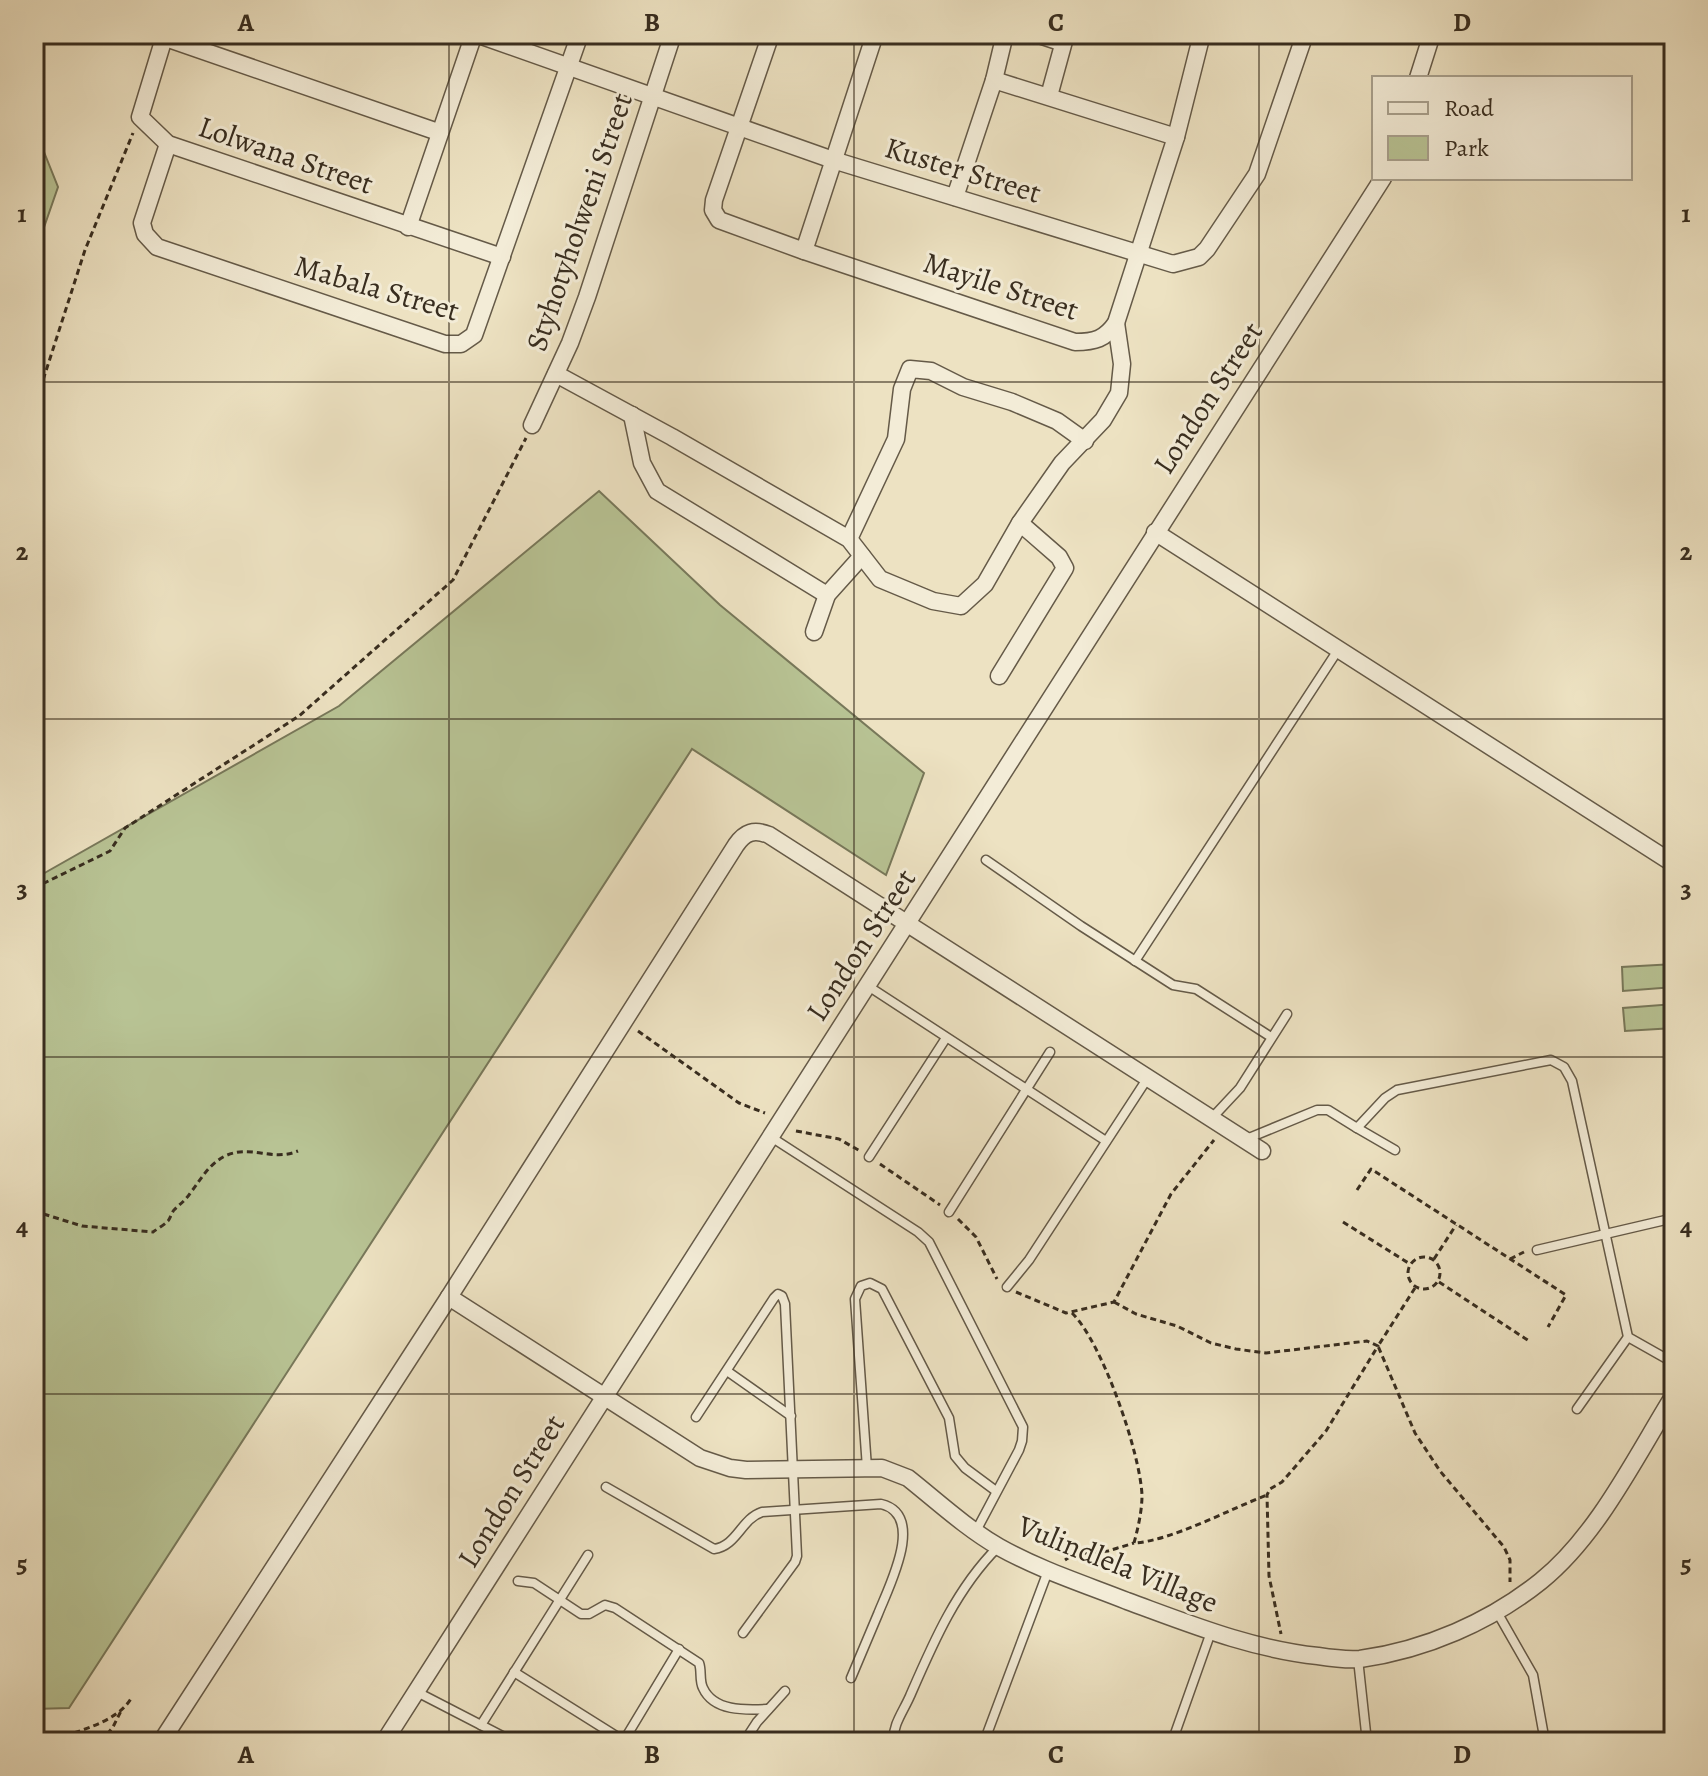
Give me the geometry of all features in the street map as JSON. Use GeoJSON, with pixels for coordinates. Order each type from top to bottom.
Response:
{"type":"FeatureCollection","features":[{"type":"Feature","properties":{"kind":"street","name":"Kuster Street"},"geometry":{"type":"LineString","coordinates":[[475,34],[833,160],[1173,264],[1186,263],[1207,249],[1257,174],[1305,34]]}},
{"type":"Feature","properties":{"kind":"street"},"geometry":{"type":"LineString","coordinates":[[408,227],[438,132],[475,34]]}},
{"type":"Feature","properties":{"kind":"street","name":"Mabala Street"},"geometry":{"type":"LineString","coordinates":[[168,144],[142,223],[149,241],[163,251],[452,345],[467,342],[474,335],[580,34]]}},
{"type":"Feature","properties":{"kind":"street","name":"Styhotyholweni Street"},"geometry":{"type":"LineString","coordinates":[[532,425],[556,374],[604,250],[673,34]]}},
{"type":"Feature","properties":{"kind":"street"},"geometry":{"type":"LineString","coordinates":[[739,126],[771,34]]}},
{"type":"Feature","properties":{"kind":"street"},"geometry":{"type":"LineString","coordinates":[[804,251],[875,34]]}},
{"type":"Feature","properties":{"kind":"street"},"geometry":{"type":"LineString","coordinates":[[955,197],[994,80],[1005,34]]}},
{"type":"Feature","properties":{"kind":"street"},"geometry":{"type":"LineString","coordinates":[[1036,34],[1064,38],[1049,96]]}},
{"type":"Feature","properties":{"kind":"street","name":"Mayile Street"},"geometry":{"type":"LineString","coordinates":[[739,126],[714,200],[715,216],[726,224],[1075,342],[1101,339],[1110,333],[1116,323],[1176,137],[1202,34]]}},
{"type":"Feature","properties":{"kind":"street"},"geometry":{"type":"LineString","coordinates":[[1419,76],[1432,34]]}},
{"type":"Feature","properties":{"kind":"street"},"geometry":{"type":"LineString","coordinates":[[140,117],[160,36],[438,132]]}},
{"type":"Feature","properties":{"kind":"street"},"geometry":{"type":"LineString","coordinates":[[994,80],[1176,137]]}},
{"type":"Feature","properties":{"kind":"street","name":"Lolwana Street"},"geometry":{"type":"LineString","coordinates":[[140,117],[168,144],[502,257]]}},
{"type":"Feature","properties":{"kind":"street","name":"London Street"},"geometry":{"type":"LineString","coordinates":[[384,1742],[1382,180]]}},
{"type":"Feature","properties":{"kind":"street"},"geometry":{"type":"LineString","coordinates":[[556,374],[849,539],[880,579],[933,601],[961,606],[985,584],[1020,523],[1062,463],[1103,420],[1119,393],[1122,364],[1116,323]]}},
{"type":"Feature","properties":{"kind":"street"},"geometry":{"type":"LineString","coordinates":[[849,539],[896,439],[902,389],[910,369],[931,371],[963,387],[1012,402],[1057,421],[1085,441]]}},
{"type":"Feature","properties":{"kind":"street"},"geometry":{"type":"LineString","coordinates":[[632,415],[642,463],[657,491],[827,595]]}},
{"type":"Feature","properties":{"kind":"street"},"geometry":{"type":"LineString","coordinates":[[999,676],[1065,568],[1059,557],[1020,523]]}},
{"type":"Feature","properties":{"kind":"street"},"geometry":{"type":"LineString","coordinates":[[1155,532],[1674,864]]}},
{"type":"Feature","properties":{"kind":"street"},"geometry":{"type":"LineString","coordinates":[[814,632],[827,595],[862,556]]}},
{"type":"Feature","properties":{"kind":"street"},"geometry":{"type":"LineString","coordinates":[[161,1742],[736,845],[751,832],[769,835],[1262,1151]]}},
{"type":"Feature","properties":{"kind":"street","name":"Vulindlela Village"},"geometry":{"type":"LineString","coordinates":[[449,1297],[700,1458],[746,1470],[882,1468],[908,1478],[998,1546],[1048,1571],[1211,1632],[1281,1652],[1358,1659],[1457,1632],[1504,1607],[1542,1580],[1582,1538],[1674,1395]]}},
{"type":"Feature","properties":{"kind":"lane"},"geometry":{"type":"LineString","coordinates":[[1135,961],[1338,650]]}},
{"type":"Feature","properties":{"kind":"lane"},"geometry":{"type":"LineString","coordinates":[[986,860],[1173,985],[1196,989],[1271,1037]]}},
{"type":"Feature","properties":{"kind":"lane"},"geometry":{"type":"LineString","coordinates":[[868,986],[1106,1141]]}},
{"type":"Feature","properties":{"kind":"lane"},"geometry":{"type":"LineString","coordinates":[[1217,1123],[1287,1014]]}},
{"type":"Feature","properties":{"kind":"lane"},"geometry":{"type":"LineString","coordinates":[[869,1157],[946,1038]]}},
{"type":"Feature","properties":{"kind":"lane"},"geometry":{"type":"LineString","coordinates":[[949,1212],[1050,1052]]}},
{"type":"Feature","properties":{"kind":"lane"},"geometry":{"type":"LineString","coordinates":[[1357,1128],[1385,1098],[1397,1090],[1551,1060],[1564,1067],[1572,1081],[1628,1337],[1577,1409]]}},
{"type":"Feature","properties":{"kind":"lane"},"geometry":{"type":"LineString","coordinates":[[1007,1287],[1029,1260],[1147,1079]]}},
{"type":"Feature","properties":{"kind":"lane"},"geometry":{"type":"LineString","coordinates":[[1244,1140],[1317,1110],[1328,1110],[1395,1150]]}},
{"type":"Feature","properties":{"kind":"lane"},"geometry":{"type":"LineString","coordinates":[[776,1130],[929,1242],[1023,1427],[1022,1441],[976,1531]]}},
{"type":"Feature","properties":{"kind":"lane"},"geometry":{"type":"LineString","coordinates":[[1537,1250],[1674,1218]]}},
{"type":"Feature","properties":{"kind":"lane"},"geometry":{"type":"LineString","coordinates":[[867,1468],[855,1299],[861,1286],[870,1283],[882,1289],[939,1394],[949,1418],[955,1456],[965,1468],[996,1491]]}},
{"type":"Feature","properties":{"kind":"lane"},"geometry":{"type":"LineString","coordinates":[[696,1417],[774,1298],[778,1294],[782,1296],[785,1304],[798,1550],[795,1562],[743,1633]]}},
{"type":"Feature","properties":{"kind":"lane"},"geometry":{"type":"LineString","coordinates":[[1628,1337],[1674,1363]]}},
{"type":"Feature","properties":{"kind":"lane"},"geometry":{"type":"LineString","coordinates":[[727,1371],[791,1416]]}},
{"type":"Feature","properties":{"kind":"lane"},"geometry":{"type":"LineString","coordinates":[[606,1487],[714,1549],[730,1544],[755,1514],[881,1504],[888,1506],[899,1516],[903,1536],[899,1561],[851,1678]]}},
{"type":"Feature","properties":{"kind":"lane"},"geometry":{"type":"LineString","coordinates":[[893,1742],[897,1720],[945,1617],[998,1546]]}},
{"type":"Feature","properties":{"kind":"lane"},"geometry":{"type":"LineString","coordinates":[[481,1725],[588,1555]]}},
{"type":"Feature","properties":{"kind":"lane"},"geometry":{"type":"LineString","coordinates":[[984,1742],[1048,1571]]}},
{"type":"Feature","properties":{"kind":"lane"},"geometry":{"type":"LineString","coordinates":[[518,1581],[534,1583],[586,1615],[609,1605],[699,1663],[704,1690],[715,1701],[736,1709],[768,1709]]}},
{"type":"Feature","properties":{"kind":"lane"},"geometry":{"type":"LineString","coordinates":[[1504,1607],[1533,1675],[1545,1742]]}},
{"type":"Feature","properties":{"kind":"lane"},"geometry":{"type":"LineString","coordinates":[[1172,1742],[1211,1632]]}},
{"type":"Feature","properties":{"kind":"lane"},"geometry":{"type":"LineString","coordinates":[[514,1672],[623,1742],[679,1649]]}},
{"type":"Feature","properties":{"kind":"lane"},"geometry":{"type":"LineString","coordinates":[[1358,1659],[1367,1742]]}},
{"type":"Feature","properties":{"kind":"lane"},"geometry":{"type":"LineString","coordinates":[[744,1742],[785,1691]]}},
{"type":"Feature","properties":{"kind":"lane"},"geometry":{"type":"LineString","coordinates":[[416,1692],[514,1742]]}},
{"type":"Feature","properties":{"kind":"path"},"geometry":{"type":"LineString","coordinates":[[34,408],[85,250],[140,117]]}},
{"type":"Feature","properties":{"kind":"path"},"geometry":{"type":"LineString","coordinates":[[34,888],[110,851],[125,828],[299,716],[453,580],[532,425]]}},
{"type":"Feature","properties":{"kind":"path"},"geometry":{"type":"LineString","coordinates":[[625,1022],[739,1103],[770,1115],[776,1130],[839,1139],[869,1157],[949,1212],[976,1237],[992,1274],[1007,1287],[1061,1312],[1114,1302],[1136,1314],[1177,1326],[1211,1343],[1266,1353],[1367,1341],[1378,1346],[1415,1433],[1440,1471],[1504,1547],[1510,1560],[1504,1607]]}},
{"type":"Feature","properties":{"kind":"path"},"geometry":{"type":"LineString","coordinates":[[1114,1302],[1171,1194],[1217,1123]]}},
{"type":"Feature","properties":{"kind":"path"},"geometry":{"type":"LineString","coordinates":[[34,1211],[82,1226],[153,1232],[181,1206],[207,1168],[226,1156],[239,1151],[258,1151],[264,1156],[277,1157],[298,1151]]}},
{"type":"Feature","properties":{"kind":"path"},"geometry":{"type":"LineString","coordinates":[[1357,1190],[1371,1169],[1566,1295],[1548,1327]]}},
{"type":"Feature","properties":{"kind":"path"},"geometry":{"type":"LineString","coordinates":[[1343,1222],[1410,1264]]}},
{"type":"Feature","properties":{"kind":"path"},"geometry":{"type":"LineString","coordinates":[[1434,1260],[1456,1225]]}},
{"type":"Feature","properties":{"kind":"path"},"geometry":{"type":"LineString","coordinates":[[1510,1259],[1527,1250],[1537,1250]]}},
{"type":"Feature","properties":{"kind":"path"},"geometry":{"type":"LineString","coordinates":[[1417,1258],[1434,1260],[1441,1273],[1439,1282],[1433,1288],[1415,1288],[1407,1272],[1410,1264],[1417,1258]]}},
{"type":"Feature","properties":{"kind":"path"},"geometry":{"type":"LineString","coordinates":[[1439,1282],[1529,1341]]}},
{"type":"Feature","properties":{"kind":"path"},"geometry":{"type":"LineString","coordinates":[[1281,1652],[1281,1635],[1269,1576],[1267,1495],[1326,1431],[1343,1398],[1415,1288]]}},
{"type":"Feature","properties":{"kind":"path"},"geometry":{"type":"LineString","coordinates":[[1071,1312],[1083,1323],[1092,1339],[1123,1418],[1142,1497],[1134,1543]]}},
{"type":"Feature","properties":{"kind":"path"},"geometry":{"type":"LineString","coordinates":[[1048,1571],[1074,1554],[1144,1543],[1267,1495]]}},
{"type":"Feature","properties":{"kind":"path"},"geometry":{"type":"LineString","coordinates":[[101,1742],[132,1697]]}},
{"type":"Feature","properties":{"kind":"path"},"geometry":{"type":"LineString","coordinates":[[46,1742],[95,1728],[123,1708]]}},
{"type":"Feature","properties":{"kind":"green space"},"geometry":{"type":"Polygon","coordinates":[[[34,127],[58,187],[34,256],[34,127]]]}},
{"type":"Feature","properties":{"kind":"green space"},"geometry":{"type":"Polygon","coordinates":[[[599,491],[720,605],[924,773],[886,875],[692,749],[69,1708],[34,1709],[34,879],[339,706],[599,491]]]}},
{"type":"Feature","properties":{"kind":"green space"},"geometry":{"type":"Polygon","coordinates":[[[1674,964],[1674,987],[1623,991],[1622,967],[1674,964]]]}},
{"type":"Feature","properties":{"kind":"green space"},"geometry":{"type":"Polygon","coordinates":[[[1674,1004],[1674,1028],[1625,1031],[1623,1008],[1674,1004]]]}}]}
